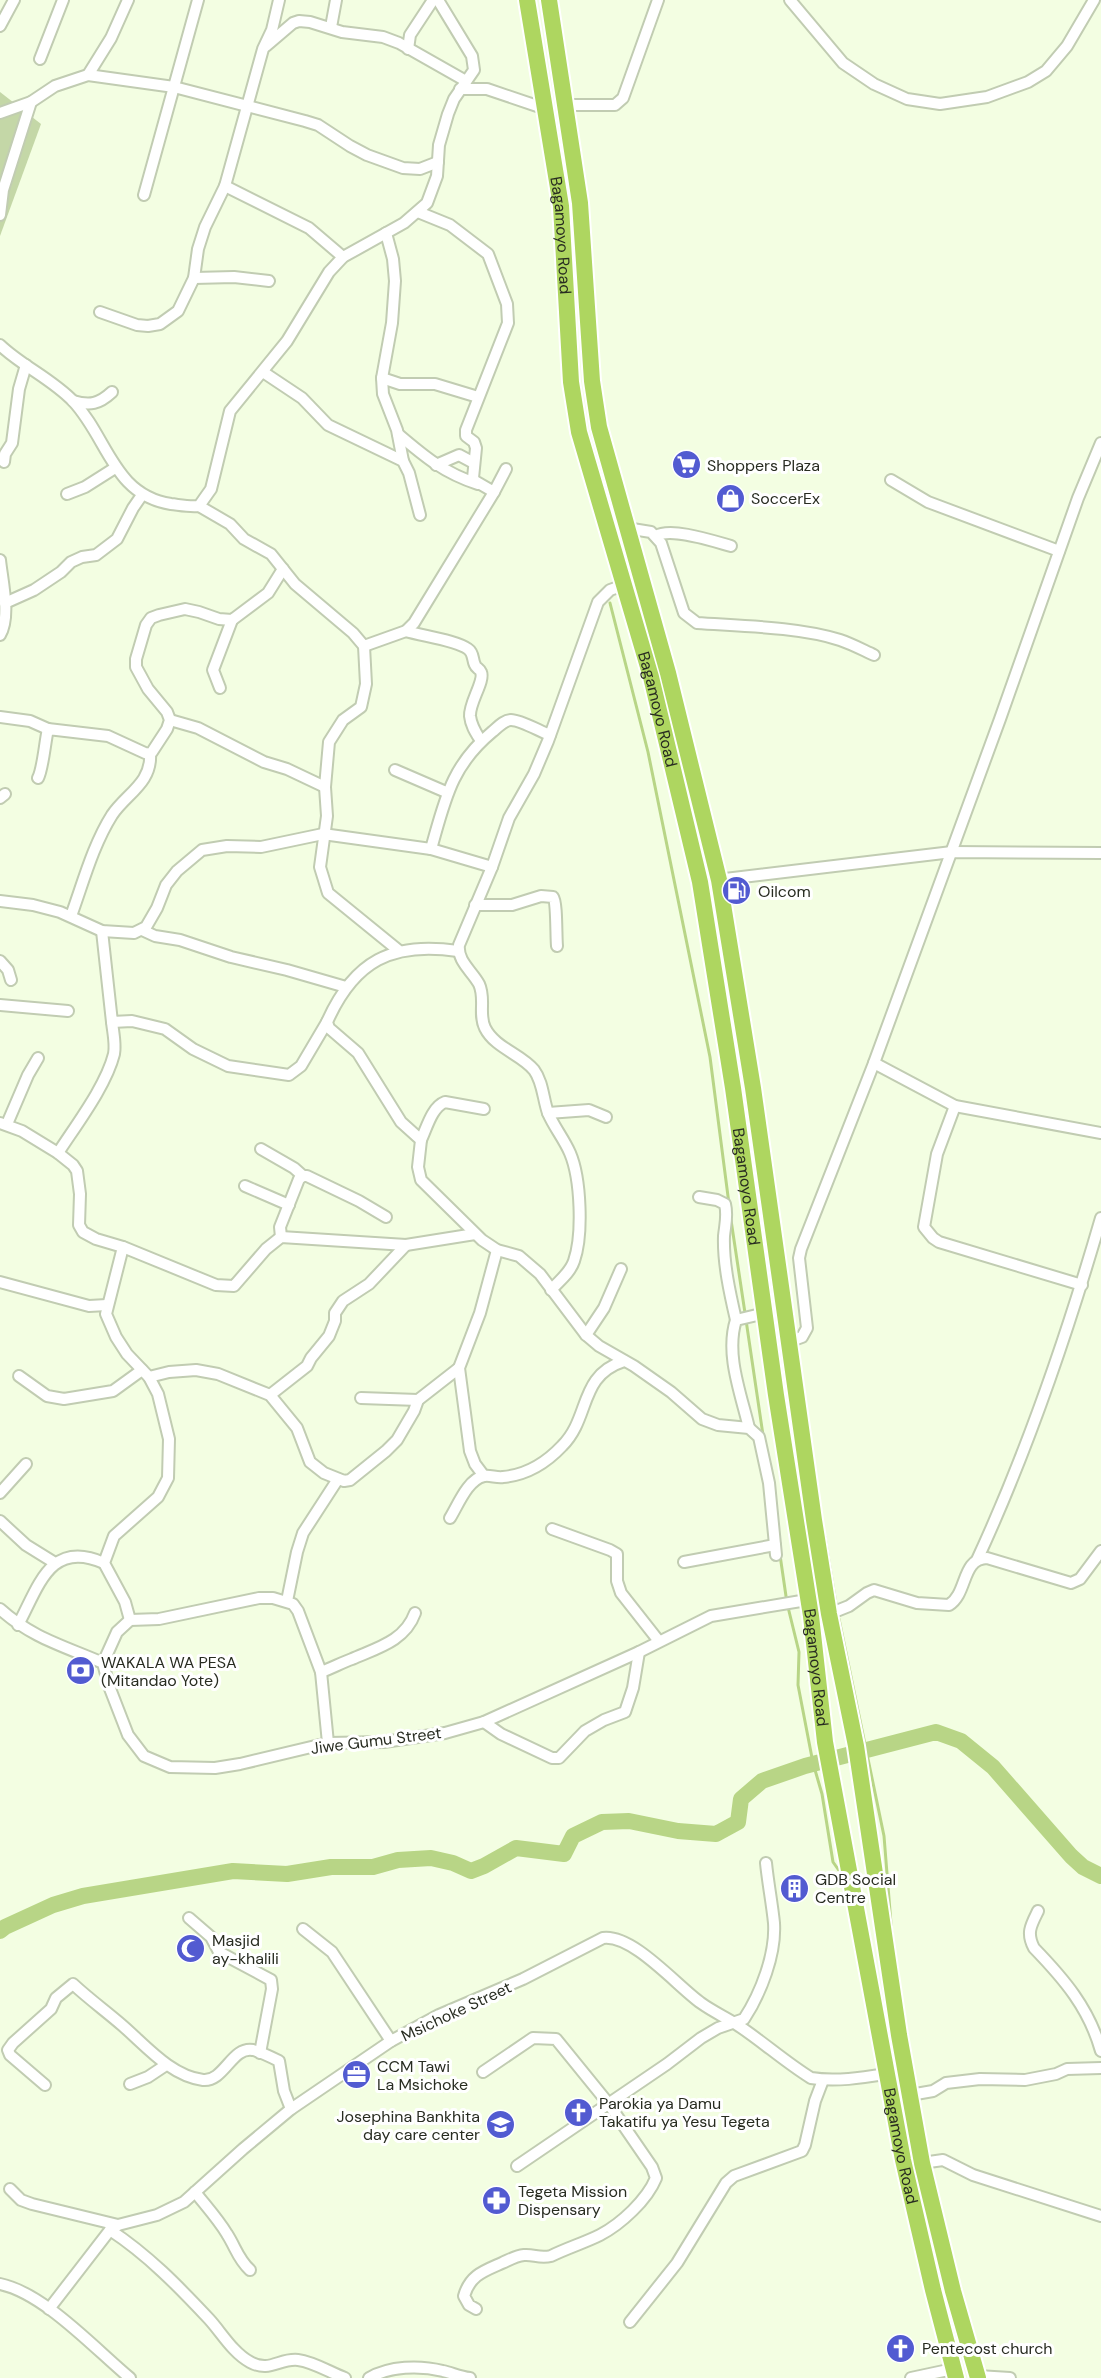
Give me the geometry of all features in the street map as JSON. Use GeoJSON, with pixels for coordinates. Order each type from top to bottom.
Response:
{"type":"FeatureCollection","features":[{"type":"Feature","properties":{"kind":"highway","name":"Bagamoyo Road"},"geometry":{"type":"LineString","coordinates":[[527,0],[561,206],[571,382],[578,422],[591,476],[651,677],[700,882],[733,1088],[811,1616],[825,1742],[887,2073],[925,2257],[955,2373]]}},
{"type":"Feature","properties":{"kind":"highway","name":"Bagamoyo Road"},"geometry":{"type":"LineString","coordinates":[[549,0],[580,203],[592,381],[599,427],[668,673],[719,879],[753,1088],[829,1614],[863,1789],[910,2095],[922,2163],[953,2291],[978,2377]]}},
{"type":"Feature","properties":{"kind":"street"},"geometry":{"type":"LineString","coordinates":[[0,26],[14,0]]}},
{"type":"Feature","properties":{"kind":"street"},"geometry":{"type":"LineString","coordinates":[[40,59],[63,0]]}},
{"type":"Feature","properties":{"kind":"street"},"geometry":{"type":"LineString","coordinates":[[88,75],[111,38],[128,0]]}},
{"type":"Feature","properties":{"kind":"street"},"geometry":{"type":"LineString","coordinates":[[144,195],[198,0]]}},
{"type":"Feature","properties":{"kind":"street"},"geometry":{"type":"LineString","coordinates":[[100,312],[137,325],[160,324],[178,311],[194,278],[201,238],[225,186],[246,107],[263,49],[272,30],[279,0]]}},
{"type":"Feature","properties":{"kind":"street"},"geometry":{"type":"LineString","coordinates":[[331,27],[336,0]]}},
{"type":"Feature","properties":{"kind":"street"},"geometry":{"type":"LineString","coordinates":[[408,49],[410,35],[433,0]]}},
{"type":"Feature","properties":{"kind":"street"},"geometry":{"type":"LineString","coordinates":[[199,506],[211,489],[230,411],[287,341],[329,272],[343,257],[404,224],[427,203],[433,189],[439,145],[448,114],[463,85],[474,70],[472,56],[438,0]]}},
{"type":"Feature","properties":{"kind":"street"},"geometry":{"type":"LineString","coordinates":[[566,105],[615,105],[624,98],[658,0]]}},
{"type":"Feature","properties":{"kind":"street"},"geometry":{"type":"LineString","coordinates":[[790,0],[843,63],[874,84],[907,99],[940,104],[987,98],[1028,82],[1046,71],[1067,46],[1094,0]]}},
{"type":"Feature","properties":{"kind":"street"},"geometry":{"type":"LineString","coordinates":[[263,49],[293,23],[299,21],[331,27],[342,32],[383,37],[408,49],[463,85],[487,90],[546,109]]}},
{"type":"Feature","properties":{"kind":"street"},"geometry":{"type":"LineString","coordinates":[[0,113],[31,102],[55,86],[88,75],[174,87],[318,125],[350,146],[403,168],[420,169],[438,162]]}},
{"type":"Feature","properties":{"kind":"street"},"geometry":{"type":"LineString","coordinates":[[0,215],[3,190],[31,102]]}},
{"type":"Feature","properties":{"kind":"street"},"geometry":{"type":"LineString","coordinates":[[225,186],[309,228],[343,257]]}},
{"type":"Feature","properties":{"kind":"street"},"geometry":{"type":"LineString","coordinates":[[418,212],[450,225],[488,254],[507,303],[508,323],[466,430],[466,436],[474,442],[476,448],[473,478],[479,484]]}},
{"type":"Feature","properties":{"kind":"street"},"geometry":{"type":"LineString","coordinates":[[386,233],[393,259],[395,281],[392,323],[382,378],[383,394],[398,434],[403,461],[409,473],[420,515]]}},
{"type":"Feature","properties":{"kind":"street"},"geometry":{"type":"LineString","coordinates":[[194,278],[234,277],[270,281]]}},
{"type":"Feature","properties":{"kind":"street"},"geometry":{"type":"LineString","coordinates":[[0,345],[72,400],[100,439],[115,468],[142,495],[158,502],[199,506],[230,524],[244,539],[271,554],[295,584],[353,633],[364,646],[366,684],[361,706],[343,720],[329,742],[325,787],[327,816],[320,867],[328,893],[398,950]]}},
{"type":"Feature","properties":{"kind":"street"},"geometry":{"type":"LineString","coordinates":[[4,462],[5,454],[12,443],[26,365]]}},
{"type":"Feature","properties":{"kind":"street"},"geometry":{"type":"LineString","coordinates":[[263,372],[302,398],[328,425],[403,461]]}},
{"type":"Feature","properties":{"kind":"street"},"geometry":{"type":"LineString","coordinates":[[382,378],[400,384],[435,384],[478,397]]}},
{"type":"Feature","properties":{"kind":"street"},"geometry":{"type":"LineString","coordinates":[[72,400],[92,405],[103,400],[112,392]]}},
{"type":"Feature","properties":{"kind":"street"},"geometry":{"type":"LineString","coordinates":[[398,434],[436,465],[494,492]]}},
{"type":"Feature","properties":{"kind":"street"},"geometry":{"type":"LineString","coordinates":[[788,1342],[802,1337],[807,1332],[799,1258],[801,1249],[874,1063],[1059,551],[1101,442]]}},
{"type":"Feature","properties":{"kind":"street"},"geometry":{"type":"LineString","coordinates":[[436,465],[459,455],[474,463]]}},
{"type":"Feature","properties":{"kind":"street"},"geometry":{"type":"LineString","coordinates":[[67,494],[85,488],[115,468]]}},
{"type":"Feature","properties":{"kind":"street"},"geometry":{"type":"LineString","coordinates":[[364,646],[406,631],[414,623],[437,589],[456,551],[506,469]]}},
{"type":"Feature","properties":{"kind":"street"},"geometry":{"type":"LineString","coordinates":[[891,480],[928,502],[1059,551]]}},
{"type":"Feature","properties":{"kind":"street"},"geometry":{"type":"LineString","coordinates":[[5,603],[34,590],[61,572],[71,562],[82,557],[96,555],[117,539],[142,495]]}},
{"type":"Feature","properties":{"kind":"street"},"geometry":{"type":"LineString","coordinates":[[626,528],[646,530],[656,536],[666,553],[684,613],[691,621],[697,624],[749,626],[810,633],[840,640],[874,655]]}},
{"type":"Feature","properties":{"kind":"street"},"geometry":{"type":"LineString","coordinates":[[656,536],[673,532],[731,546]]}},
{"type":"Feature","properties":{"kind":"street"},"geometry":{"type":"LineString","coordinates":[[0,560],[5,603],[4,622],[0,635]]}},
{"type":"Feature","properties":{"kind":"street"},"geometry":{"type":"LineString","coordinates":[[220,688],[213,670],[232,620],[268,593],[283,569]]}},
{"type":"Feature","properties":{"kind":"street"},"geometry":{"type":"LineString","coordinates":[[551,1290],[569,1271],[574,1260],[579,1215],[575,1169],[570,1153],[548,1113],[538,1078],[533,1069],[486,1030],[482,1013],[484,1000],[482,991],[458,951],[509,818],[534,774],[550,735],[598,602],[610,590],[624,585]]}},
{"type":"Feature","properties":{"kind":"street"},"geometry":{"type":"LineString","coordinates":[[150,754],[156,748],[170,720],[136,667],[136,659],[146,625],[151,618],[185,609],[219,619],[232,620]]}},
{"type":"Feature","properties":{"kind":"street"},"geometry":{"type":"LineString","coordinates":[[406,631],[456,643],[468,649],[472,654],[482,677],[472,700],[470,714],[473,728],[481,741]]}},
{"type":"Feature","properties":{"kind":"street"},"geometry":{"type":"LineString","coordinates":[[0,717],[30,721],[48,729],[108,736],[150,754]]}},
{"type":"Feature","properties":{"kind":"street"},"geometry":{"type":"LineString","coordinates":[[170,720],[198,728],[264,762],[287,769],[325,787]]}},
{"type":"Feature","properties":{"kind":"street"},"geometry":{"type":"LineString","coordinates":[[431,849],[446,792],[465,760],[481,741],[505,722],[512,720],[550,735]]}},
{"type":"Feature","properties":{"kind":"street"},"geometry":{"type":"LineString","coordinates":[[38,778],[42,770],[42,752],[48,729]]}},
{"type":"Feature","properties":{"kind":"street"},"geometry":{"type":"LineString","coordinates":[[71,916],[94,853],[112,815],[147,776],[151,765],[150,754]]}},
{"type":"Feature","properties":{"kind":"street"},"geometry":{"type":"LineString","coordinates":[[395,770],[446,792]]}},
{"type":"Feature","properties":{"kind":"street"},"geometry":{"type":"LineString","coordinates":[[142,930],[151,920],[166,885],[177,872],[202,850],[221,846],[261,847],[323,834],[431,849],[492,867]]}},
{"type":"Feature","properties":{"kind":"street"},"geometry":{"type":"LineString","coordinates":[[700,882],[952,852],[1101,853]]}},
{"type":"Feature","properties":{"kind":"street"},"geometry":{"type":"LineString","coordinates":[[475,905],[512,905],[541,896],[553,897],[556,901],[557,946]]}},
{"type":"Feature","properties":{"kind":"street"},"geometry":{"type":"LineString","coordinates":[[0,901],[33,905],[71,916],[102,931],[125,933],[142,930],[155,936],[180,940],[231,957],[346,987]]}},
{"type":"Feature","properties":{"kind":"street"},"geometry":{"type":"LineString","coordinates":[[58,1153],[91,1102],[114,1052],[102,931]]}},
{"type":"Feature","properties":{"kind":"street"},"geometry":{"type":"LineString","coordinates":[[112,1022],[132,1022],[165,1029],[193,1049],[228,1066],[289,1075],[301,1066],[346,987],[367,966],[382,956],[398,950],[429,948],[458,951]]}},
{"type":"Feature","properties":{"kind":"street"},"geometry":{"type":"LineString","coordinates":[[0,961],[8,970],[11,980]]}},
{"type":"Feature","properties":{"kind":"street"},"geometry":{"type":"LineString","coordinates":[[0,1005],[68,1011]]}},
{"type":"Feature","properties":{"kind":"street"},"geometry":{"type":"LineString","coordinates":[[327,1022],[333,1033],[358,1053],[401,1122],[421,1140]]}},
{"type":"Feature","properties":{"kind":"street"},"geometry":{"type":"LineString","coordinates":[[38,1058],[4,1123],[58,1153],[77,1171],[80,1194],[79,1225],[82,1232],[96,1239],[123,1247],[225,1287],[234,1286],[266,1249],[281,1237],[406,1245],[475,1234]]}},
{"type":"Feature","properties":{"kind":"street"},"geometry":{"type":"LineString","coordinates":[[874,1063],[955,1106],[1101,1133]]}},
{"type":"Feature","properties":{"kind":"street"},"geometry":{"type":"LineString","coordinates":[[484,1109],[446,1102],[436,1108],[421,1140],[418,1167],[421,1180],[454,1210],[475,1234],[498,1250],[519,1256],[540,1274],[586,1335],[599,1346],[671,1392],[702,1419],[718,1425],[749,1428]]}},
{"type":"Feature","properties":{"kind":"street"},"geometry":{"type":"LineString","coordinates":[[955,1106],[937,1154],[924,1227],[928,1233],[939,1242],[1082,1285]]}},
{"type":"Feature","properties":{"kind":"street"},"geometry":{"type":"LineString","coordinates":[[548,1113],[589,1110],[606,1117]]}},
{"type":"Feature","properties":{"kind":"street"},"geometry":{"type":"LineString","coordinates":[[261,1149],[294,1168],[303,1176],[359,1200],[386,1216]]}},
{"type":"Feature","properties":{"kind":"street"},"geometry":{"type":"LineString","coordinates":[[281,1237],[280,1227],[303,1176]]}},
{"type":"Feature","properties":{"kind":"street"},"geometry":{"type":"LineString","coordinates":[[245,1186],[289,1205]]}},
{"type":"Feature","properties":{"kind":"street"},"geometry":{"type":"LineString","coordinates":[[684,1562],[775,1550],[769,1483],[759,1437],[749,1428],[733,1354],[732,1332],[736,1320],[728,1290],[724,1234],[728,1220],[725,1204],[699,1197]]}},
{"type":"Feature","properties":{"kind":"street"},"geometry":{"type":"LineString","coordinates":[[829,1614],[849,1606],[874,1590],[917,1603],[949,1605],[956,1599],[970,1568],[977,1560],[1016,1471],[1082,1285],[1101,1218]]}},
{"type":"Feature","properties":{"kind":"street"},"geometry":{"type":"LineString","coordinates":[[270,1395],[307,1366],[310,1358],[329,1336],[335,1321],[335,1313],[343,1301],[369,1284],[406,1245]]}},
{"type":"Feature","properties":{"kind":"street"},"geometry":{"type":"LineString","coordinates":[[104,1563],[114,1536],[158,1497],[168,1478],[169,1439],[158,1394],[116,1337],[106,1314],[106,1305],[123,1247]]}},
{"type":"Feature","properties":{"kind":"street"},"geometry":{"type":"LineString","coordinates":[[484,1476],[475,1464],[470,1451],[459,1368],[480,1313],[498,1250]]}},
{"type":"Feature","properties":{"kind":"street"},"geometry":{"type":"LineString","coordinates":[[586,1335],[604,1308],[621,1269]]}},
{"type":"Feature","properties":{"kind":"street"},"geometry":{"type":"LineString","coordinates":[[0,1282],[89,1306],[106,1305]]}},
{"type":"Feature","properties":{"kind":"street"},"geometry":{"type":"LineString","coordinates":[[736,1320],[765,1313]]}},
{"type":"Feature","properties":{"kind":"street"},"geometry":{"type":"LineString","coordinates":[[450,1518],[463,1495],[472,1484],[484,1476],[512,1477],[533,1470],[551,1456],[573,1431],[598,1376],[608,1366],[624,1361]]}},
{"type":"Feature","properties":{"kind":"street"},"geometry":{"type":"LineString","coordinates":[[19,1376],[47,1395],[64,1399],[113,1391],[145,1374],[207,1372],[218,1374],[270,1395],[297,1428],[310,1462],[324,1473],[338,1479],[350,1480],[397,1440],[418,1400],[459,1368]]}},
{"type":"Feature","properties":{"kind":"street"},"geometry":{"type":"LineString","coordinates":[[361,1398],[418,1400]]}},
{"type":"Feature","properties":{"kind":"street"},"geometry":{"type":"LineString","coordinates":[[0,1493],[26,1464]]}},
{"type":"Feature","properties":{"kind":"street"},"geometry":{"type":"LineString","coordinates":[[287,1601],[303,1533],[338,1479]]}},
{"type":"Feature","properties":{"kind":"street"},"geometry":{"type":"LineString","coordinates":[[0,1521],[26,1545],[55,1563]]}},
{"type":"Feature","properties":{"kind":"street"},"geometry":{"type":"LineString","coordinates":[[552,1529],[617,1554],[617,1581],[621,1593],[658,1640]]}},
{"type":"Feature","properties":{"kind":"street"},"geometry":{"type":"LineString","coordinates":[[977,1560],[987,1558],[1071,1583],[1080,1579],[1101,1551]]}},
{"type":"Feature","properties":{"kind":"street"},"geometry":{"type":"LineString","coordinates":[[18,1625],[48,1571],[55,1563],[79,1555],[104,1563],[125,1602],[130,1620]]}},
{"type":"Feature","properties":{"kind":"street"},"geometry":{"type":"LineString","coordinates":[[0,1609],[32,1634],[103,1663],[117,1632],[130,1620],[159,1619],[259,1598],[287,1601],[298,1611],[321,1672],[328,1743]]}},
{"type":"Feature","properties":{"kind":"street","name":"Jiwe Gumu Street"},"geometry":{"type":"LineString","coordinates":[[103,1663],[109,1686],[128,1735],[144,1756],[170,1767],[215,1768],[328,1743],[384,1742],[445,1733],[484,1722],[639,1652],[658,1640],[711,1616],[807,1600]]}},
{"type":"Feature","properties":{"kind":"street"},"geometry":{"type":"LineString","coordinates":[[321,1672],[393,1640],[410,1625],[415,1613]]}},
{"type":"Feature","properties":{"kind":"street"},"geometry":{"type":"LineString","coordinates":[[484,1722],[501,1734],[552,1758],[559,1758],[580,1735],[604,1720],[625,1712],[633,1688],[639,1652]]}},
{"type":"Feature","properties":{"kind":"street"},"geometry":{"type":"LineString","coordinates":[[517,2166],[667,2064],[701,2038],[717,2028],[744,2019],[765,1973],[773,1942],[774,1924],[766,1863]]}},
{"type":"Feature","properties":{"kind":"street"},"geometry":{"type":"LineString","coordinates":[[1038,1911],[1029,1929],[1030,1941],[1072,1989],[1092,2023],[1101,2050]]}},
{"type":"Feature","properties":{"kind":"street"},"geometry":{"type":"LineString","coordinates":[[189,1918],[211,1937],[219,1952],[268,1976],[271,1980],[272,1989],[260,2053]]}},
{"type":"Feature","properties":{"kind":"street"},"geometry":{"type":"LineString","coordinates":[[303,1929],[332,1952],[391,2041]]}},
{"type":"Feature","properties":{"kind":"street","name":"Msichoke Street"},"geometry":{"type":"LineString","coordinates":[[114,2227],[174,2208],[291,2109],[391,2041],[439,2015],[523,1979],[596,1940],[611,1937],[636,1950],[699,2002],[735,2023],[811,2078],[823,2080],[906,2071]]}},
{"type":"Feature","properties":{"kind":"street"},"geometry":{"type":"LineString","coordinates":[[45,2085],[10,2055],[8,2050],[51,2009],[57,1998],[74,1984],[166,2065],[204,2080],[213,2079],[230,2061],[252,2050],[279,2061],[284,2091],[291,2109]]}},
{"type":"Feature","properties":{"kind":"street"},"geometry":{"type":"LineString","coordinates":[[476,2309],[469,2305],[464,2296],[467,2286],[477,2274],[526,2254],[543,2258],[551,2256],[602,2234],[636,2207],[650,2192],[656,2178],[652,2167],[608,2103],[556,2038],[533,2038],[483,2072]]}},
{"type":"Feature","properties":{"kind":"street"},"geometry":{"type":"LineString","coordinates":[[130,2084],[148,2077],[166,2065]]}},
{"type":"Feature","properties":{"kind":"street"},"geometry":{"type":"LineString","coordinates":[[910,2095],[933,2091],[946,2083],[980,2079],[1025,2080],[1056,2074],[1067,2069],[1101,2068]]}},
{"type":"Feature","properties":{"kind":"street"},"geometry":{"type":"LineString","coordinates":[[630,2322],[677,2264],[726,2183],[734,2176],[802,2151],[823,2080]]}},
{"type":"Feature","properties":{"kind":"street"},"geometry":{"type":"LineString","coordinates":[[922,2163],[943,2160],[973,2175],[1101,2216]]}},
{"type":"Feature","properties":{"kind":"street"},"geometry":{"type":"LineString","coordinates":[[10,2189],[21,2200],[114,2227],[170,2278],[242,2358],[266,2367],[292,2360],[302,2361],[345,2378]]}},
{"type":"Feature","properties":{"kind":"street"},"geometry":{"type":"LineString","coordinates":[[195,2192],[226,2232],[237,2252],[238,2259],[250,2270]]}},
{"type":"Feature","properties":{"kind":"street"},"geometry":{"type":"LineString","coordinates":[[49,2309],[114,2227]]}},
{"type":"Feature","properties":{"kind":"street"},"geometry":{"type":"LineString","coordinates":[[0,2284],[11,2286],[49,2309],[130,2378]]}},
{"type":"Feature","properties":{"kind":"street"},"geometry":{"type":"LineString","coordinates":[[369,2378],[382,2371],[399,2368],[441,2370],[465,2378]]}},
{"type":"Feature","properties":{"kind":"street"},"geometry":{"type":"LineString","coordinates":[[911,2378],[955,2373]]}},
{"type":"Feature","properties":{"kind":"street"},"geometry":{"type":"LineString","coordinates":[[978,2377],[1010,2378]]}},
{"type":"Feature","properties":{"kind":"green space"},"geometry":{"type":"Polygon","coordinates":[[[0,92],[41,124],[0,236],[0,92]]]}},
{"type":"Feature","properties":{"kind":"waterway"},"geometry":{"type":"LineString","coordinates":[[610,603],[648,752],[710,1057],[729,1204]]}},
{"type":"Feature","properties":{"kind":"waterway"},"geometry":{"type":"LineString","coordinates":[[731,1220],[745,1313]]}},
{"type":"Feature","properties":{"kind":"waterway"},"geometry":{"type":"LineString","coordinates":[[746,1320],[763,1435]]}},
{"type":"Feature","properties":{"kind":"waterway"},"geometry":{"type":"LineString","coordinates":[[825,1537],[836,1604]]}},
{"type":"Feature","properties":{"kind":"waterway"},"geometry":{"type":"LineString","coordinates":[[780,1555],[787,1603],[799,1652],[798,1685],[813,1763],[822,1794],[833,1862],[840,1872]]}},
{"type":"Feature","properties":{"kind":"waterway"},"geometry":{"type":"LineString","coordinates":[[839,1619],[884,1836],[892,1936]]}},
{"type":"Feature","properties":{"kind":"waterway"},"geometry":{"type":"LineString","coordinates":[[0,1931],[53,1905],[83,1896],[233,1871],[287,1874],[331,1867],[373,1867],[398,1860],[431,1858],[453,1863],[471,1871],[516,1848],[564,1854],[573,1836],[602,1822],[629,1821],[678,1831],[716,1834],[738,1822],[741,1799],[762,1781],[805,1766],[936,1732],[961,1741],[993,1767],[1071,1856],[1083,1867],[1101,1876]]}},
{"type":"Feature","properties":{"kind":"place","name":"Shoppers Plaza"},"geometry":{"type":"Point","coordinates":[686,465]}},
{"type":"Feature","properties":{"kind":"place","name":"SoccerEx"},"geometry":{"type":"Point","coordinates":[730,498]}},
{"type":"Feature","properties":{"kind":"place","name":"Oilcom"},"geometry":{"type":"Point","coordinates":[737,891]}},
{"type":"Feature","properties":{"kind":"place","name":"WAKALA WA PESA (Mitandao Yote)"},"geometry":{"type":"Point","coordinates":[80,1671]}},
{"type":"Feature","properties":{"kind":"place","name":"GDB Social Centre"},"geometry":{"type":"Point","coordinates":[794,1888]}},
{"type":"Feature","properties":{"kind":"place","name":"Masjid ay-khalili"},"geometry":{"type":"Point","coordinates":[191,1949]}},
{"type":"Feature","properties":{"kind":"place","name":"CCM Tawi La Msichoke"},"geometry":{"type":"Point","coordinates":[356,2075]}},
{"type":"Feature","properties":{"kind":"place","name":"Parokia ya Damu Takatifu ya Yesu Tegeta"},"geometry":{"type":"Point","coordinates":[578,2112]}},
{"type":"Feature","properties":{"kind":"place","name":"Josephina Bankhita day care center"},"geometry":{"type":"Point","coordinates":[501,2125]}},
{"type":"Feature","properties":{"kind":"place","name":"Tegeta Mission Dispensary"},"geometry":{"type":"Point","coordinates":[497,2200]}},
{"type":"Feature","properties":{"kind":"place","name":"Pentecost church"},"geometry":{"type":"Point","coordinates":[901,2348]}}]}
